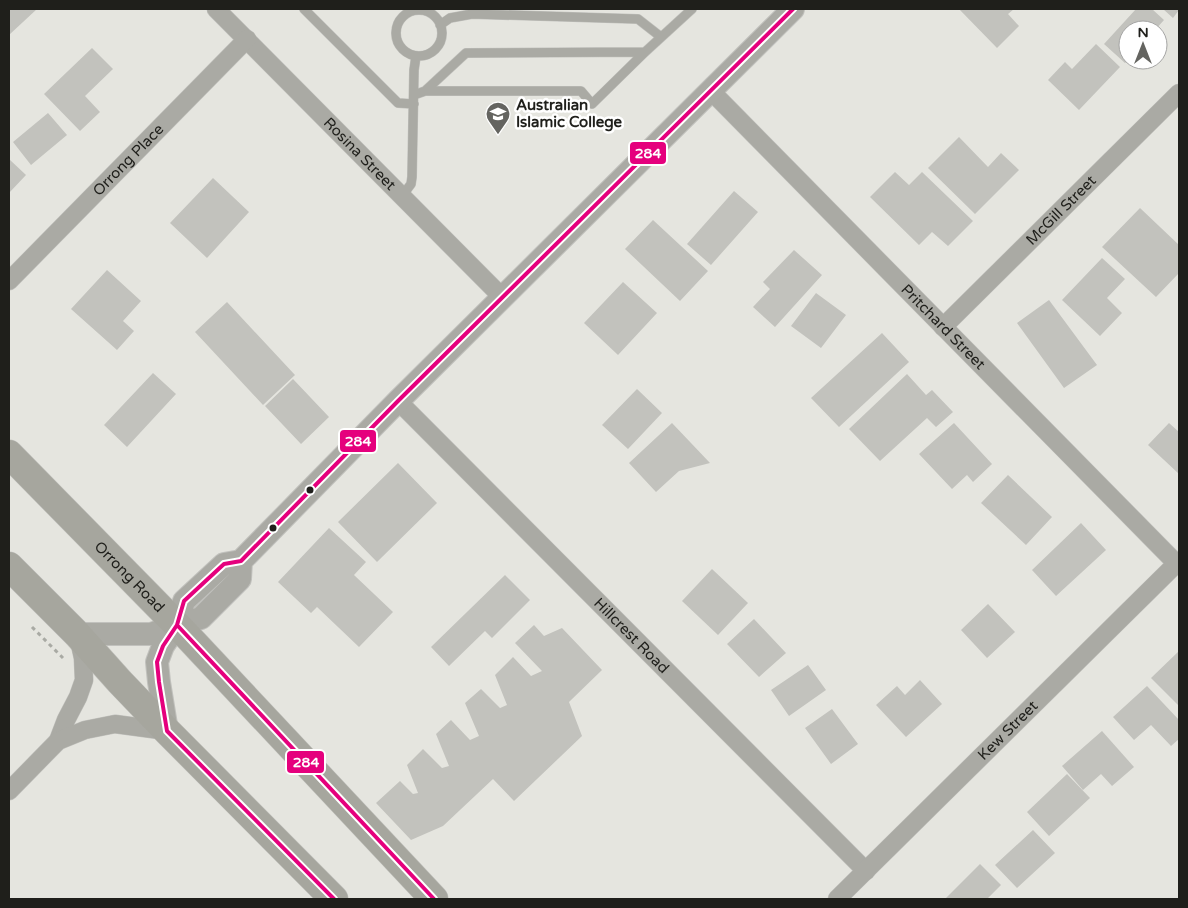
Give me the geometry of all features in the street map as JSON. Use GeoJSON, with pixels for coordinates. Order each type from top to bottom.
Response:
{"type":"FeatureCollection","features":[{"type":"Feature","properties":{"kind":"highway","name":"Orrong Road"},"geometry":{"type":"LineString","coordinates":[[9,454],[177,625],[434,899]]}},
{"type":"Feature","properties":{"kind":"highway"},"geometry":{"type":"LineString","coordinates":[[9,566],[77,634],[167,731],[334,899]]}},
{"type":"Feature","properties":{"kind":"street","name":"Rosina Street"},"geometry":{"type":"LineString","coordinates":[[216,9],[503,298]]}},
{"type":"Feature","properties":{"kind":"street"},"geometry":{"type":"LineString","coordinates":[[9,791],[58,741],[85,730],[115,724],[167,731],[157,662],[163,646],[177,625],[184,601],[224,564],[241,561],[398,400],[794,9]]}},
{"type":"Feature","properties":{"kind":"street","name":"Orrong Place"},"geometry":{"type":"LineString","coordinates":[[9,281],[246,39]]}},
{"type":"Feature","properties":{"kind":"street","name":"Pritchard Street"},"geometry":{"type":"LineString","coordinates":[[710,91],[1178,562]]}},
{"type":"Feature","properties":{"kind":"street","name":"McGill Street"},"geometry":{"type":"LineString","coordinates":[[943,326],[1179,93]]}},
{"type":"Feature","properties":{"kind":"street","name":"Hillcrest Road"},"geometry":{"type":"LineString","coordinates":[[398,400],[866,871]]}},
{"type":"Feature","properties":{"kind":"street","name":"Kew Street"},"geometry":{"type":"LineString","coordinates":[[837,899],[1178,562]]}},
{"type":"Feature","properties":{"kind":"street"},"geometry":{"type":"LineString","coordinates":[[58,741],[84,680],[83,658],[77,634],[151,634],[177,625]]}},
{"type":"Feature","properties":{"kind":"lane"},"geometry":{"type":"LineString","coordinates":[[304,9],[398,103],[414,100],[466,53],[645,52]]}},
{"type":"Feature","properties":{"kind":"lane"},"geometry":{"type":"LineString","coordinates":[[425,91],[581,91],[592,104],[692,9]]}},
{"type":"Feature","properties":{"kind":"lane"},"geometry":{"type":"LineString","coordinates":[[414,10],[422,10],[436,18],[442,33],[441,41],[431,53],[424,56],[416,56],[408,54],[401,49],[395,34],[400,19],[414,10]]}},
{"type":"Feature","properties":{"kind":"lane"},"geometry":{"type":"LineString","coordinates":[[440,25],[450,18],[472,14],[638,19],[661,37]]}},
{"type":"Feature","properties":{"kind":"lane"},"geometry":{"type":"LineString","coordinates":[[402,196],[411,184],[412,177],[414,70],[416,56]]}},
{"type":"Feature","properties":{"kind":"building"},"geometry":{"type":"Polygon","coordinates":[[[9,9],[37,9],[9,35],[9,9]]]}},
{"type":"Feature","properties":{"kind":"building"},"geometry":{"type":"Polygon","coordinates":[[[959,9],[1014,9],[1008,14],[1019,26],[997,48],[959,9]]]}},
{"type":"Feature","properties":{"kind":"building"},"geometry":{"type":"Polygon","coordinates":[[[1136,9],[1152,9],[1164,20],[1126,20],[1136,9]]]}},
{"type":"Feature","properties":{"kind":"building"},"geometry":{"type":"Polygon","coordinates":[[[1163,9],[1179,9],[1179,10],[1173,18],[1163,9]]]}},
{"type":"Feature","properties":{"kind":"building"},"geometry":{"type":"Polygon","coordinates":[[[1118,29],[1118,57],[1104,44],[1118,29]]]}},
{"type":"Feature","properties":{"kind":"building"},"geometry":{"type":"Polygon","coordinates":[[[1096,44],[1118,65],[1118,69],[1079,110],[1048,80],[1065,62],[1072,69],[1096,44]]]}},
{"type":"Feature","properties":{"kind":"building"},"geometry":{"type":"Polygon","coordinates":[[[92,48],[113,69],[85,96],[100,112],[80,131],[44,94],[92,48]]]}},
{"type":"Feature","properties":{"kind":"building"},"geometry":{"type":"Polygon","coordinates":[[[48,113],[67,135],[31,165],[13,142],[48,113]]]}},
{"type":"Feature","properties":{"kind":"building"},"geometry":{"type":"Polygon","coordinates":[[[959,137],[988,167],[1001,153],[1019,170],[975,214],[928,168],[959,137]]]}},
{"type":"Feature","properties":{"kind":"building"},"geometry":{"type":"Polygon","coordinates":[[[9,159],[26,175],[9,193],[9,159]]]}},
{"type":"Feature","properties":{"kind":"building"},"geometry":{"type":"Polygon","coordinates":[[[895,172],[909,185],[922,172],[973,221],[948,246],[932,232],[919,245],[870,197],[895,172]]]}},
{"type":"Feature","properties":{"kind":"building"},"geometry":{"type":"Polygon","coordinates":[[[213,178],[249,212],[207,258],[170,223],[213,178]]]}},
{"type":"Feature","properties":{"kind":"building"},"geometry":{"type":"Polygon","coordinates":[[[734,191],[758,212],[711,265],[687,244],[734,191]]]}},
{"type":"Feature","properties":{"kind":"building"},"geometry":{"type":"Polygon","coordinates":[[[1140,208],[1179,245],[1179,273],[1156,297],[1102,247],[1140,208]]]}},
{"type":"Feature","properties":{"kind":"building"},"geometry":{"type":"Polygon","coordinates":[[[653,220],[708,271],[680,301],[625,249],[653,220]]]}},
{"type":"Feature","properties":{"kind":"building"},"geometry":{"type":"Polygon","coordinates":[[[794,250],[822,275],[775,327],[753,307],[770,289],[763,282],[794,250]]]}},
{"type":"Feature","properties":{"kind":"building"},"geometry":{"type":"Polygon","coordinates":[[[1102,258],[1125,279],[1107,298],[1122,313],[1100,336],[1062,300],[1102,258]]]}},
{"type":"Feature","properties":{"kind":"building"},"geometry":{"type":"Polygon","coordinates":[[[107,270],[141,301],[123,321],[134,331],[117,350],[71,309],[107,270]]]}},
{"type":"Feature","properties":{"kind":"building"},"geometry":{"type":"Polygon","coordinates":[[[623,282],[657,313],[618,355],[584,323],[623,282]]]}},
{"type":"Feature","properties":{"kind":"building"},"geometry":{"type":"Polygon","coordinates":[[[816,293],[846,315],[821,348],[791,326],[816,293]]]}},
{"type":"Feature","properties":{"kind":"building"},"geometry":{"type":"Polygon","coordinates":[[[1049,300],[1097,365],[1064,388],[1017,323],[1049,300]]]}},
{"type":"Feature","properties":{"kind":"building"},"geometry":{"type":"Polygon","coordinates":[[[227,302],[295,375],[263,405],[195,332],[227,302]]]}},
{"type":"Feature","properties":{"kind":"building"},"geometry":{"type":"Polygon","coordinates":[[[882,333],[909,362],[839,427],[811,398],[882,333]]]}},
{"type":"Feature","properties":{"kind":"building"},"geometry":{"type":"Polygon","coordinates":[[[153,373],[176,394],[127,447],[104,425],[153,373]]]}},
{"type":"Feature","properties":{"kind":"building"},"geometry":{"type":"Polygon","coordinates":[[[907,374],[926,395],[932,390],[953,412],[936,427],[927,418],[880,461],[849,429],[907,374]]]}},
{"type":"Feature","properties":{"kind":"building"},"geometry":{"type":"Polygon","coordinates":[[[293,379],[329,417],[301,444],[265,406],[293,379]]]}},
{"type":"Feature","properties":{"kind":"building"},"geometry":{"type":"Polygon","coordinates":[[[637,389],[662,413],[628,449],[602,425],[637,389]]]}},
{"type":"Feature","properties":{"kind":"building"},"geometry":{"type":"Polygon","coordinates":[[[672,423],[710,463],[679,471],[656,492],[629,463],[672,423]]]}},
{"type":"Feature","properties":{"kind":"building"},"geometry":{"type":"Polygon","coordinates":[[[954,423],[992,464],[973,482],[967,475],[952,489],[919,454],[954,423]]]}},
{"type":"Feature","properties":{"kind":"building"},"geometry":{"type":"Polygon","coordinates":[[[1169,423],[1179,432],[1179,474],[1148,445],[1169,423]]]}},
{"type":"Feature","properties":{"kind":"building"},"geometry":{"type":"Polygon","coordinates":[[[398,463],[437,503],[377,562],[338,522],[398,463]]]}},
{"type":"Feature","properties":{"kind":"building"},"geometry":{"type":"Polygon","coordinates":[[[1008,475],[1052,517],[1026,545],[981,503],[1008,475]]]}},
{"type":"Feature","properties":{"kind":"building"},"geometry":{"type":"Polygon","coordinates":[[[1081,523],[1106,550],[1056,596],[1032,570],[1081,523]]]}},
{"type":"Feature","properties":{"kind":"building"},"geometry":{"type":"Polygon","coordinates":[[[329,528],[366,562],[354,575],[393,612],[359,647],[317,607],[311,613],[278,582],[329,528]]]}},
{"type":"Feature","properties":{"kind":"building"},"geometry":{"type":"Polygon","coordinates":[[[712,569],[748,603],[718,635],[682,601],[712,569]]]}},
{"type":"Feature","properties":{"kind":"building"},"geometry":{"type":"Polygon","coordinates":[[[505,575],[530,600],[492,638],[485,631],[449,666],[431,647],[505,575]]]}},
{"type":"Feature","properties":{"kind":"building"},"geometry":{"type":"Polygon","coordinates":[[[988,604],[1015,632],[987,658],[961,630],[988,604]]]}},
{"type":"Feature","properties":{"kind":"building"},"geometry":{"type":"Polygon","coordinates":[[[754,619],[786,653],[759,677],[727,644],[754,619]]]}},
{"type":"Feature","properties":{"kind":"building"},"geometry":{"type":"Polygon","coordinates":[[[534,625],[544,636],[562,628],[602,670],[569,702],[582,736],[514,801],[493,779],[443,826],[411,840],[376,803],[400,781],[413,794],[418,793],[407,765],[423,749],[442,768],[449,766],[436,734],[451,720],[470,740],[479,736],[465,703],[481,689],[500,708],[507,705],[495,675],[513,657],[531,676],[542,671],[515,643],[534,625]]]}},
{"type":"Feature","properties":{"kind":"building"},"geometry":{"type":"Polygon","coordinates":[[[1179,651],[1179,706],[1151,678],[1179,651]]]}},
{"type":"Feature","properties":{"kind":"building"},"geometry":{"type":"Polygon","coordinates":[[[808,665],[826,690],[789,716],[771,690],[808,665]]]}},
{"type":"Feature","properties":{"kind":"building"},"geometry":{"type":"Polygon","coordinates":[[[920,680],[942,704],[906,737],[876,705],[897,686],[905,695],[920,680]]]}},
{"type":"Feature","properties":{"kind":"building"},"geometry":{"type":"Polygon","coordinates":[[[1147,686],[1179,720],[1179,739],[1171,746],[1151,725],[1134,740],[1113,717],[1147,686]]]}},
{"type":"Feature","properties":{"kind":"building"},"geometry":{"type":"Polygon","coordinates":[[[832,709],[858,744],[831,764],[805,728],[832,709]]]}},
{"type":"Feature","properties":{"kind":"building"},"geometry":{"type":"Polygon","coordinates":[[[1102,731],[1134,767],[1112,786],[1101,774],[1083,790],[1062,766],[1102,731]]]}},
{"type":"Feature","properties":{"kind":"building"},"geometry":{"type":"Polygon","coordinates":[[[1067,774],[1090,798],[1049,836],[1027,812],[1067,774]]]}},
{"type":"Feature","properties":{"kind":"building"},"geometry":{"type":"Polygon","coordinates":[[[1033,830],[1055,853],[1017,888],[995,865],[1033,830]]]}},
{"type":"Feature","properties":{"kind":"building"},"geometry":{"type":"Polygon","coordinates":[[[980,864],[1001,885],[987,899],[945,899],[980,864]]]}},
{"type":"Feature","properties":{"kind":"transit line","name":"284"},"geometry":{"type":"LineString","coordinates":[[334,899],[167,731],[157,662],[163,646],[177,625],[184,601],[224,564],[241,561],[398,401],[793,9]]}},
{"type":"Feature","properties":{"kind":"transit line","name":"284"},"geometry":{"type":"LineString","coordinates":[[177,625],[434,899]]}},
{"type":"Feature","properties":{"kind":"place","name":"Australian Islamic College"},"geometry":{"type":"Point","coordinates":[498,135]}}]}
